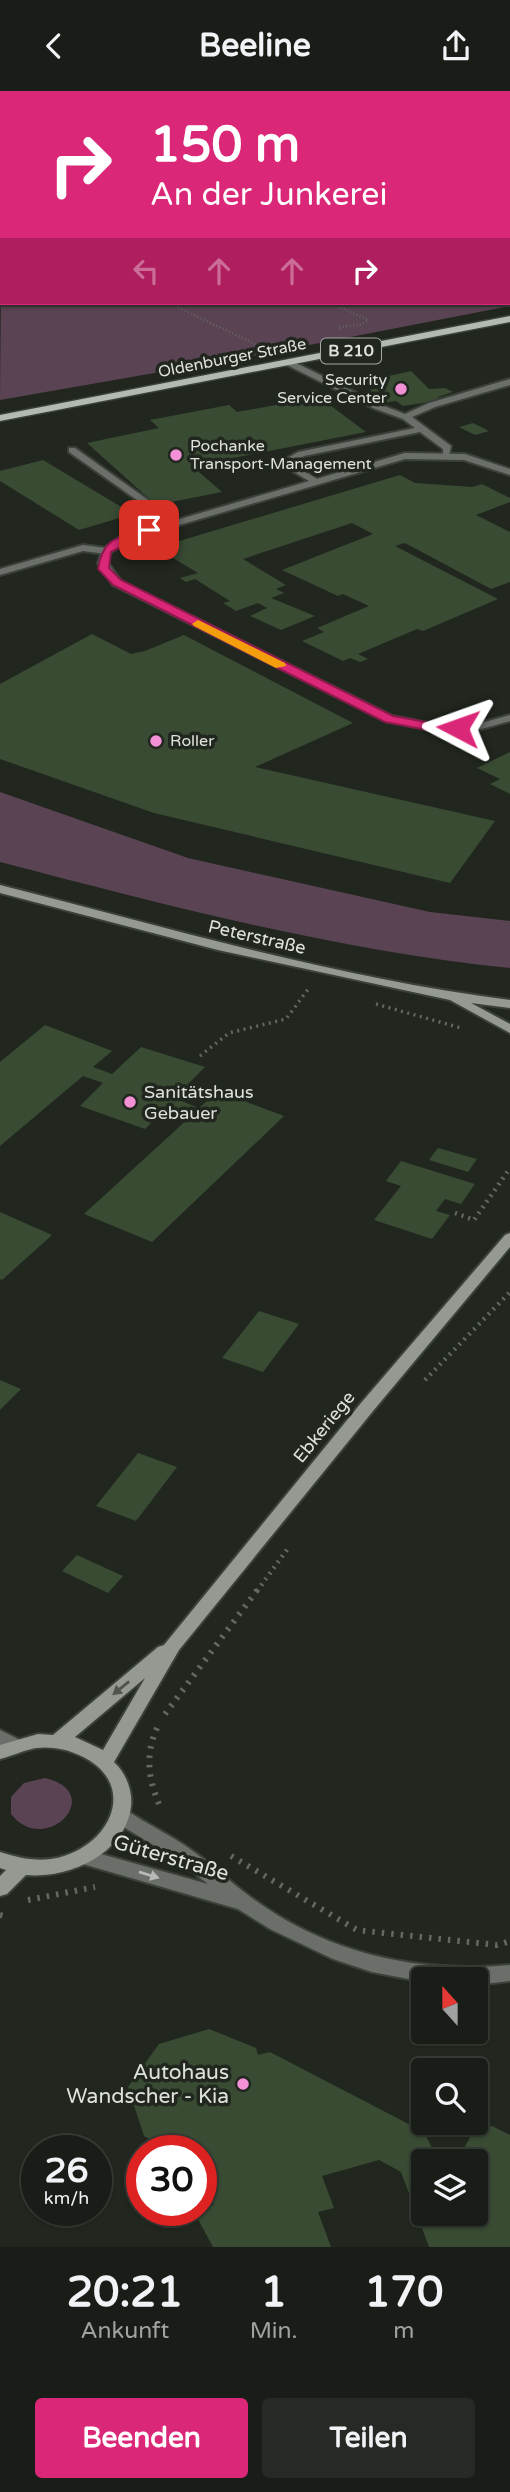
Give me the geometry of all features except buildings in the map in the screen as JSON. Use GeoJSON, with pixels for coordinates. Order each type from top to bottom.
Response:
{"type":"FeatureCollection","features":[{"type":"Feature","properties":{"kind":"main road","name":"Oldenburger Straße"},"geometry":{"type":"LineString","coordinates":[[0,418],[510,319]]}},
{"type":"Feature","properties":{"kind":"street"},"geometry":{"type":"LineString","coordinates":[[290,363],[314,373],[375,408],[406,417],[448,448],[446,454]]}},
{"type":"Feature","properties":{"kind":"street"},"geometry":{"type":"LineString","coordinates":[[406,417],[432,405],[510,381]]}},
{"type":"Feature","properties":{"kind":"street"},"geometry":{"type":"LineString","coordinates":[[314,481],[284,463],[300,454],[421,429]]}},
{"type":"Feature","properties":{"kind":"street"},"geometry":{"type":"LineString","coordinates":[[72,450],[174,523]]}},
{"type":"Feature","properties":{"kind":"street"},"geometry":{"type":"LineString","coordinates":[[0,571],[83,548],[106,551],[125,538],[405,456],[446,454],[482,461],[510,472]]}},
{"type":"Feature","properties":{"kind":"street"},"geometry":{"type":"LineString","coordinates":[[106,551],[103,569],[117,583],[389,719],[443,729],[474,728],[510,718]]}},
{"type":"Feature","properties":{"kind":"street","name":"Peterstraße"},"geometry":{"type":"LineString","coordinates":[[0,889],[218,946],[449,996],[510,1004]]}},
{"type":"Feature","properties":{"kind":"street"},"geometry":{"type":"LineString","coordinates":[[449,996],[510,1029]]}},
{"type":"Feature","properties":{"kind":"street","name":"Ebkeriege"},"geometry":{"type":"LineString","coordinates":[[106,1760],[173,1644],[510,1238]]}},
{"type":"Feature","properties":{"kind":"street","name":"Ebkeriege"},"geometry":{"type":"LineString","coordinates":[[59,1740],[173,1644]]}},
{"type":"Feature","properties":{"kind":"street"},"geometry":{"type":"LineString","coordinates":[[0,1860],[21,1867],[53,1867],[83,1857],[100,1846],[121,1816],[123,1795],[118,1776],[106,1760],[76,1743],[59,1740],[5,1745]]}},
{"type":"Feature","properties":{"kind":"street","name":"Güterstraße"},"geometry":{"type":"LineString","coordinates":[[121,1816],[168,1844],[246,1904],[296,1934],[349,1958],[391,1969],[438,1976],[510,1973]]}},
{"type":"Feature","properties":{"kind":"street","name":"Güterstraße"},"geometry":{"type":"LineString","coordinates":[[83,1857],[246,1904]]}},
{"type":"Feature","properties":{"kind":"street"},"geometry":{"type":"LineString","coordinates":[[0,1888],[21,1867]]}},
{"type":"Feature","properties":{"kind":"path"},"geometry":{"type":"LineString","coordinates":[[173,305],[267,349]]}},
{"type":"Feature","properties":{"kind":"path"},"geometry":{"type":"LineString","coordinates":[[339,306],[345,305]]}},
{"type":"Feature","properties":{"kind":"path"},"geometry":{"type":"LineString","coordinates":[[339,306],[368,320],[360,325],[339,327],[347,336]]}},
{"type":"Feature","properties":{"kind":"path"},"geometry":{"type":"LineString","coordinates":[[200,1056],[229,1033],[286,1019],[309,987]]}},
{"type":"Feature","properties":{"kind":"path"},"geometry":{"type":"LineString","coordinates":[[455,1213],[474,1220],[510,1168]]}},
{"type":"Feature","properties":{"kind":"path"},"geometry":{"type":"LineString","coordinates":[[415,1390],[510,1291]]}},
{"type":"Feature","properties":{"kind":"path"},"geometry":{"type":"LineString","coordinates":[[168,1844],[181,1826],[159,1807],[146,1766],[148,1746],[163,1716],[290,1545]]}},
{"type":"Feature","properties":{"kind":"path"},"geometry":{"type":"LineString","coordinates":[[228,1854],[357,1930],[497,1945],[510,1941]]}},
{"type":"Feature","properties":{"kind":"path"},"geometry":{"type":"LineString","coordinates":[[18,1904],[35,1897],[101,1885]]}},
{"type":"Feature","properties":{"kind":"path"},"geometry":{"type":"LineString","coordinates":[[1,1917],[11,1910]]}},
{"type":"Feature","properties":{"kind":"shaded area"},"geometry":{"type":"Polygon","coordinates":[[[1,305],[510,305],[258,355],[0,400],[1,305]]]}},
{"type":"Feature","properties":{"kind":"shaded area"},"geometry":{"type":"Polygon","coordinates":[[[0,792],[188,858],[430,912],[510,921],[510,968],[381,950],[253,925],[0,862],[0,792]]]}},
{"type":"Feature","properties":{"kind":"shaded area"},"geometry":{"type":"Polygon","coordinates":[[[45,1778],[63,1786],[71,1796],[71,1808],[64,1818],[53,1826],[40,1829],[25,1826],[11,1814],[11,1797],[24,1783],[45,1778]]]}},
{"type":"Feature","properties":{"kind":"slow traffic"},"geometry":{"type":"LineString","coordinates":[[198,624],[280,666]]}},
{"type":"Feature","properties":{"kind":"place","name":"Security Service Center"},"geometry":{"type":"Point","coordinates":[401,389]}},
{"type":"Feature","properties":{"kind":"place","name":"Pochanke Transport-Management"},"geometry":{"type":"Point","coordinates":[176,455]}},
{"type":"Feature","properties":{"kind":"place","name":"Roller"},"geometry":{"type":"Point","coordinates":[156,741]}},
{"type":"Feature","properties":{"kind":"place","name":"Sanitätshaus Gebauer"},"geometry":{"type":"Point","coordinates":[130,1102]}},
{"type":"Feature","properties":{"kind":"place","name":"Autohaus Wandscher - Kia"},"geometry":{"type":"Point","coordinates":[243,2084]}},
{"type":"Feature","properties":{"kind":"route"},"geometry":{"type":"LineString","coordinates":[[149,530],[125,538],[106,551],[102,560],[103,569],[117,583],[389,719],[443,729],[458,728]]}}]}
